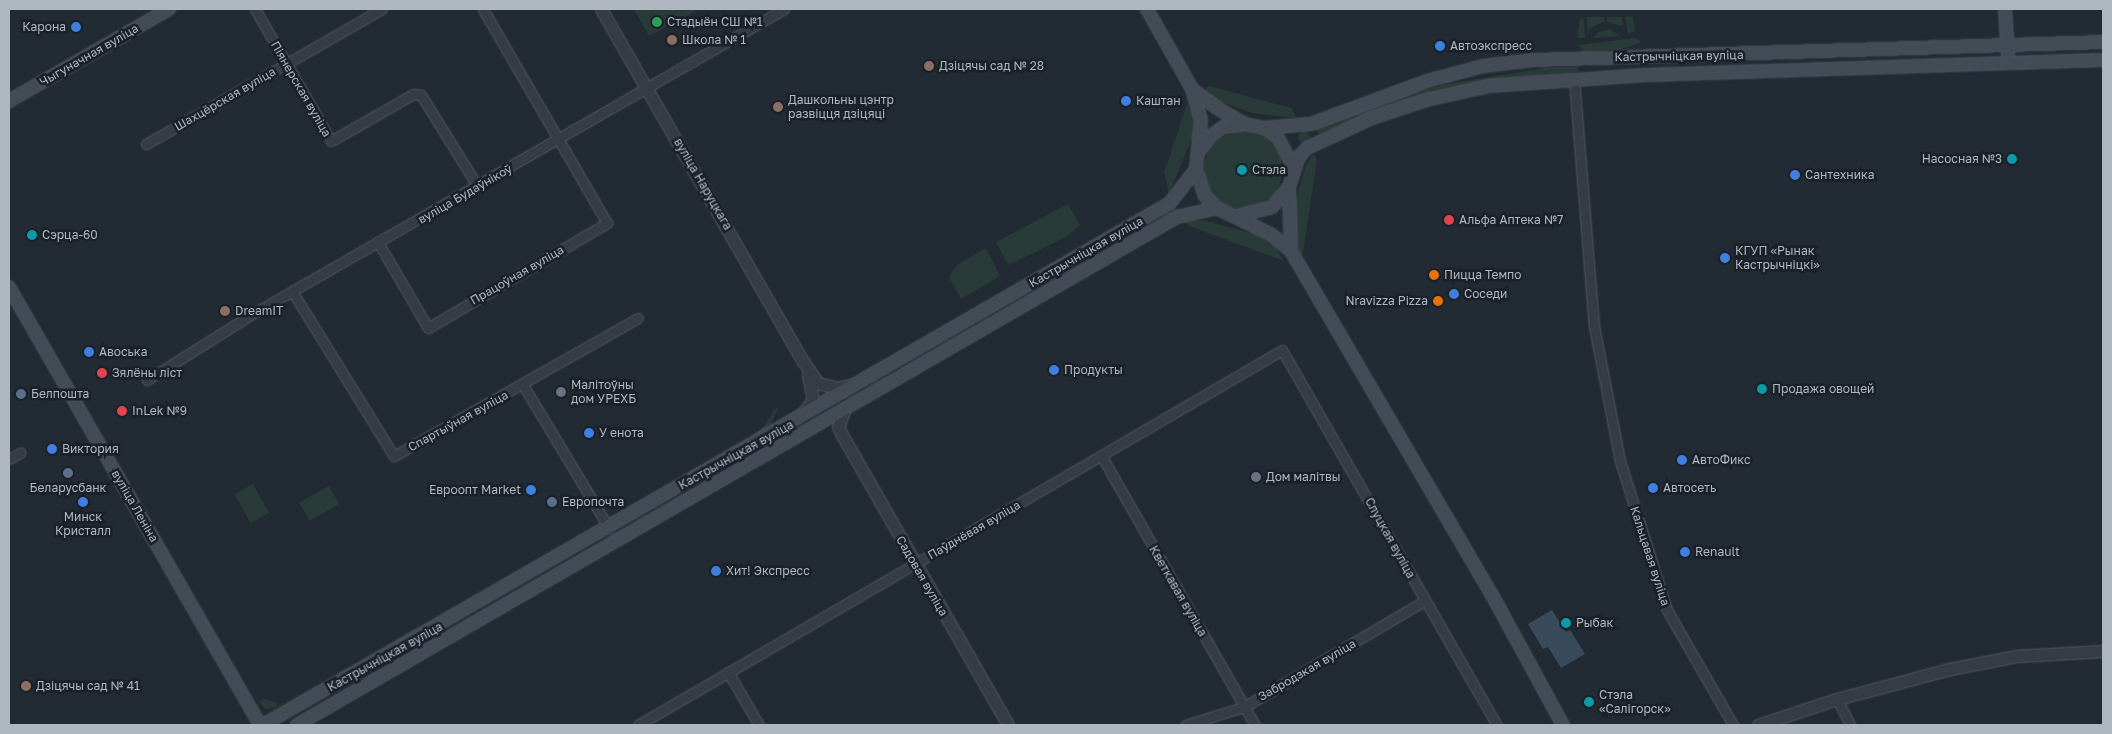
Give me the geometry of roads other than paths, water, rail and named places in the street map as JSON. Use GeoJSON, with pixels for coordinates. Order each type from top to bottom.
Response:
{"type":"FeatureCollection","features":[{"type":"Feature","properties":{"kind":"main road","name":"Чыгуначная вуліца"},"geometry":{"type":"LineString","coordinates":[[9,101],[169,9]]}},
{"type":"Feature","properties":{"kind":"main road"},"geometry":{"type":"LineString","coordinates":[[1147,9],[1192,89],[1201,120],[1200,150],[1196,169],[1205,196],[1217,208],[1237,216],[1272,235],[1291,251],[1484,582],[1563,725]]}},
{"type":"Feature","properties":{"kind":"main road"},"geometry":{"type":"LineString","coordinates":[[2005,9],[2008,63]]}},
{"type":"Feature","properties":{"kind":"main road","name":"Кастрычніцкая вуліца"},"geometry":{"type":"LineString","coordinates":[[1264,128],[1311,124],[1427,81],[1483,66],[1534,60],[2103,42]]}},
{"type":"Feature","properties":{"kind":"main road","name":"Кастрычніцкая вуліца"},"geometry":{"type":"LineString","coordinates":[[1294,168],[1307,148],[1372,118],[1426,100],[1489,86],[1574,79],[2103,60]]}},
{"type":"Feature","properties":{"kind":"main road"},"geometry":{"type":"LineString","coordinates":[[1192,89],[1246,124]]}},
{"type":"Feature","properties":{"kind":"main road"},"geometry":{"type":"LineString","coordinates":[[1200,150],[1210,136],[1223,127],[1246,124],[1264,128],[1281,143],[1294,168],[1288,187],[1291,251]]}},
{"type":"Feature","properties":{"kind":"main road","name":"Кастрычніцкая вуліца"},"geometry":{"type":"LineString","coordinates":[[262,725],[792,423],[1170,203],[1196,169]]}},
{"type":"Feature","properties":{"kind":"main road"},"geometry":{"type":"LineString","coordinates":[[1237,216],[1272,207],[1288,187]]}},
{"type":"Feature","properties":{"kind":"main road","name":"Кастрычніцкая вуліца"},"geometry":{"type":"LineString","coordinates":[[297,725],[1177,217],[1217,208]]}},
{"type":"Feature","properties":{"kind":"main road","name":"вуліца Леніна"},"geometry":{"type":"LineString","coordinates":[[9,287],[262,725]]}},
{"type":"Feature","properties":{"kind":"street","name":"Піянерская вуліца"},"geometry":{"type":"LineString","coordinates":[[255,9],[331,141],[413,94],[424,96],[478,187]]}},
{"type":"Feature","properties":{"kind":"street","name":"Шахцёрская вуліца"},"geometry":{"type":"LineString","coordinates":[[146,144],[382,9]]}},
{"type":"Feature","properties":{"kind":"street"},"geometry":{"type":"LineString","coordinates":[[483,9],[558,140]]}},
{"type":"Feature","properties":{"kind":"street","name":"вуліца Наруцкага"},"geometry":{"type":"LineString","coordinates":[[600,9],[802,361]]}},
{"type":"Feature","properties":{"kind":"street","name":"вуліца Будаўнікоў"},"geometry":{"type":"LineString","coordinates":[[147,380],[292,291],[379,244],[784,9]]}},
{"type":"Feature","properties":{"kind":"street","name":"Кальцавая вуліца"},"geometry":{"type":"LineString","coordinates":[[1574,79],[1594,326],[1620,461],[1667,610],[1733,725]]}},
{"type":"Feature","properties":{"kind":"street","name":"Працоўная вуліца"},"geometry":{"type":"LineString","coordinates":[[379,244],[428,328],[607,223],[558,140]]}},
{"type":"Feature","properties":{"kind":"street","name":"Спартыўная вуліца"},"geometry":{"type":"LineString","coordinates":[[292,291],[394,456],[523,385],[638,318]]}},
{"type":"Feature","properties":{"kind":"street","name":"Паўднёвая вуліца"},"geometry":{"type":"LineString","coordinates":[[638,725],[915,563],[1102,457],[1282,350]]}},
{"type":"Feature","properties":{"kind":"street","name":"Слуцкая вуліца"},"geometry":{"type":"LineString","coordinates":[[1282,350],[1424,601],[1497,725]]}},
{"type":"Feature","properties":{"kind":"street"},"geometry":{"type":"LineString","coordinates":[[802,361],[818,383],[837,388],[858,383]]}},
{"type":"Feature","properties":{"kind":"street"},"geometry":{"type":"LineString","coordinates":[[792,423],[812,400],[812,387],[802,361]]}},
{"type":"Feature","properties":{"kind":"street"},"geometry":{"type":"LineString","coordinates":[[523,385],[609,528]]}},
{"type":"Feature","properties":{"kind":"street"},"geometry":{"type":"LineString","coordinates":[[817,424],[838,427],[845,408]]}},
{"type":"Feature","properties":{"kind":"street","name":"Садовая вуліца"},"geometry":{"type":"LineString","coordinates":[[838,427],[1008,725]]}},
{"type":"Feature","properties":{"kind":"street"},"geometry":{"type":"LineString","coordinates":[[9,459],[20,453]]}},
{"type":"Feature","properties":{"kind":"street","name":"Кветкавая вуліца"},"geometry":{"type":"LineString","coordinates":[[1102,457],[1255,725]]}},
{"type":"Feature","properties":{"kind":"street","name":"Забродзкая вуліца"},"geometry":{"type":"LineString","coordinates":[[1185,725],[1244,707],[1424,601]]}},
{"type":"Feature","properties":{"kind":"street"},"geometry":{"type":"LineString","coordinates":[[1758,725],[1837,699],[1950,669],[2016,656],[2103,651]]}},
{"type":"Feature","properties":{"kind":"street"},"geometry":{"type":"LineString","coordinates":[[728,672],[759,725]]}},
{"type":"Feature","properties":{"kind":"street"},"geometry":{"type":"LineString","coordinates":[[1837,699],[1850,725]]}},
{"type":"Feature","properties":{"kind":"water"},"geometry":{"type":"Polygon","coordinates":[[[1552,610],[1566,632],[1570,630],[1585,654],[1561,668],[1548,647],[1543,649],[1528,624],[1552,610]]]}},
{"type":"Feature","properties":{"kind":"place","name":"Стадыён СШ №1"},"geometry":{"type":"Point","coordinates":[657,22]}},
{"type":"Feature","properties":{"kind":"place","name":"Карона"},"geometry":{"type":"Point","coordinates":[76,27]}},
{"type":"Feature","properties":{"kind":"place","name":"Школа № 1"},"geometry":{"type":"Point","coordinates":[672,40]}},
{"type":"Feature","properties":{"kind":"place","name":"Автоэкспресс"},"geometry":{"type":"Point","coordinates":[1440,46]}},
{"type":"Feature","properties":{"kind":"place","name":"Дзіцячы сад № 28"},"geometry":{"type":"Point","coordinates":[929,66]}},
{"type":"Feature","properties":{"kind":"place","name":"Каштан"},"geometry":{"type":"Point","coordinates":[1126,101]}},
{"type":"Feature","properties":{"kind":"place","name":"Дашкольны цэнтр развіцця дзіцяці"},"geometry":{"type":"Point","coordinates":[778,107]}},
{"type":"Feature","properties":{"kind":"place","name":"Насосная №3"},"geometry":{"type":"Point","coordinates":[2012,159]}},
{"type":"Feature","properties":{"kind":"place","name":"Стэла"},"geometry":{"type":"Point","coordinates":[1242,170]}},
{"type":"Feature","properties":{"kind":"place","name":"Сантехника"},"geometry":{"type":"Point","coordinates":[1795,175]}},
{"type":"Feature","properties":{"kind":"place","name":"Альфа Аптека №7"},"geometry":{"type":"Point","coordinates":[1449,220]}},
{"type":"Feature","properties":{"kind":"place","name":"Сэрца-60"},"geometry":{"type":"Point","coordinates":[32,235]}},
{"type":"Feature","properties":{"kind":"place","name":"КГУП «Рынак Кастрычніцкі»"},"geometry":{"type":"Point","coordinates":[1725,258]}},
{"type":"Feature","properties":{"kind":"place","name":"Пицца Темпо"},"geometry":{"type":"Point","coordinates":[1434,275]}},
{"type":"Feature","properties":{"kind":"place","name":"Соседи"},"geometry":{"type":"Point","coordinates":[1454,294]}},
{"type":"Feature","properties":{"kind":"place","name":"Nravizza Pizza"},"geometry":{"type":"Point","coordinates":[1438,301]}},
{"type":"Feature","properties":{"kind":"place","name":"DreamIT"},"geometry":{"type":"Point","coordinates":[225,311]}},
{"type":"Feature","properties":{"kind":"place","name":"Авоська"},"geometry":{"type":"Point","coordinates":[89,352]}},
{"type":"Feature","properties":{"kind":"place","name":"Продукты"},"geometry":{"type":"Point","coordinates":[1054,370]}},
{"type":"Feature","properties":{"kind":"place","name":"Зялёны ліст"},"geometry":{"type":"Point","coordinates":[102,373]}},
{"type":"Feature","properties":{"kind":"place","name":"Продажа овощей"},"geometry":{"type":"Point","coordinates":[1762,389]}},
{"type":"Feature","properties":{"kind":"place","name":"Малітоўны дом УРЕХБ"},"geometry":{"type":"Point","coordinates":[561,392]}},
{"type":"Feature","properties":{"kind":"place","name":"Белпошта"},"geometry":{"type":"Point","coordinates":[21,394]}},
{"type":"Feature","properties":{"kind":"place","name":"InLek №9"},"geometry":{"type":"Point","coordinates":[122,411]}},
{"type":"Feature","properties":{"kind":"place","name":"У енота"},"geometry":{"type":"Point","coordinates":[589,433]}},
{"type":"Feature","properties":{"kind":"place","name":"Виктория"},"geometry":{"type":"Point","coordinates":[52,449]}},
{"type":"Feature","properties":{"kind":"place","name":"АвтоФикс"},"geometry":{"type":"Point","coordinates":[1682,460]}},
{"type":"Feature","properties":{"kind":"place","name":"Беларусбанк"},"geometry":{"type":"Point","coordinates":[68,473]}},
{"type":"Feature","properties":{"kind":"place","name":"Дом малітвы"},"geometry":{"type":"Point","coordinates":[1256,477]}},
{"type":"Feature","properties":{"kind":"place","name":"Автосеть"},"geometry":{"type":"Point","coordinates":[1653,488]}},
{"type":"Feature","properties":{"kind":"place","name":"Евроопт Market"},"geometry":{"type":"Point","coordinates":[531,490]}},
{"type":"Feature","properties":{"kind":"place","name":"Минск Кристалл"},"geometry":{"type":"Point","coordinates":[83,502]}},
{"type":"Feature","properties":{"kind":"place","name":"Европочта"},"geometry":{"type":"Point","coordinates":[552,502]}},
{"type":"Feature","properties":{"kind":"place","name":"Renault"},"geometry":{"type":"Point","coordinates":[1685,552]}},
{"type":"Feature","properties":{"kind":"place","name":"Хит! Экспресс"},"geometry":{"type":"Point","coordinates":[716,571]}},
{"type":"Feature","properties":{"kind":"place","name":"Рыбак"},"geometry":{"type":"Point","coordinates":[1566,623]}},
{"type":"Feature","properties":{"kind":"place","name":"Дзіцячы сад № 41"},"geometry":{"type":"Point","coordinates":[26,686]}},
{"type":"Feature","properties":{"kind":"place","name":"Стэла «Салігорск»"},"geometry":{"type":"Point","coordinates":[1589,702]}}]}
